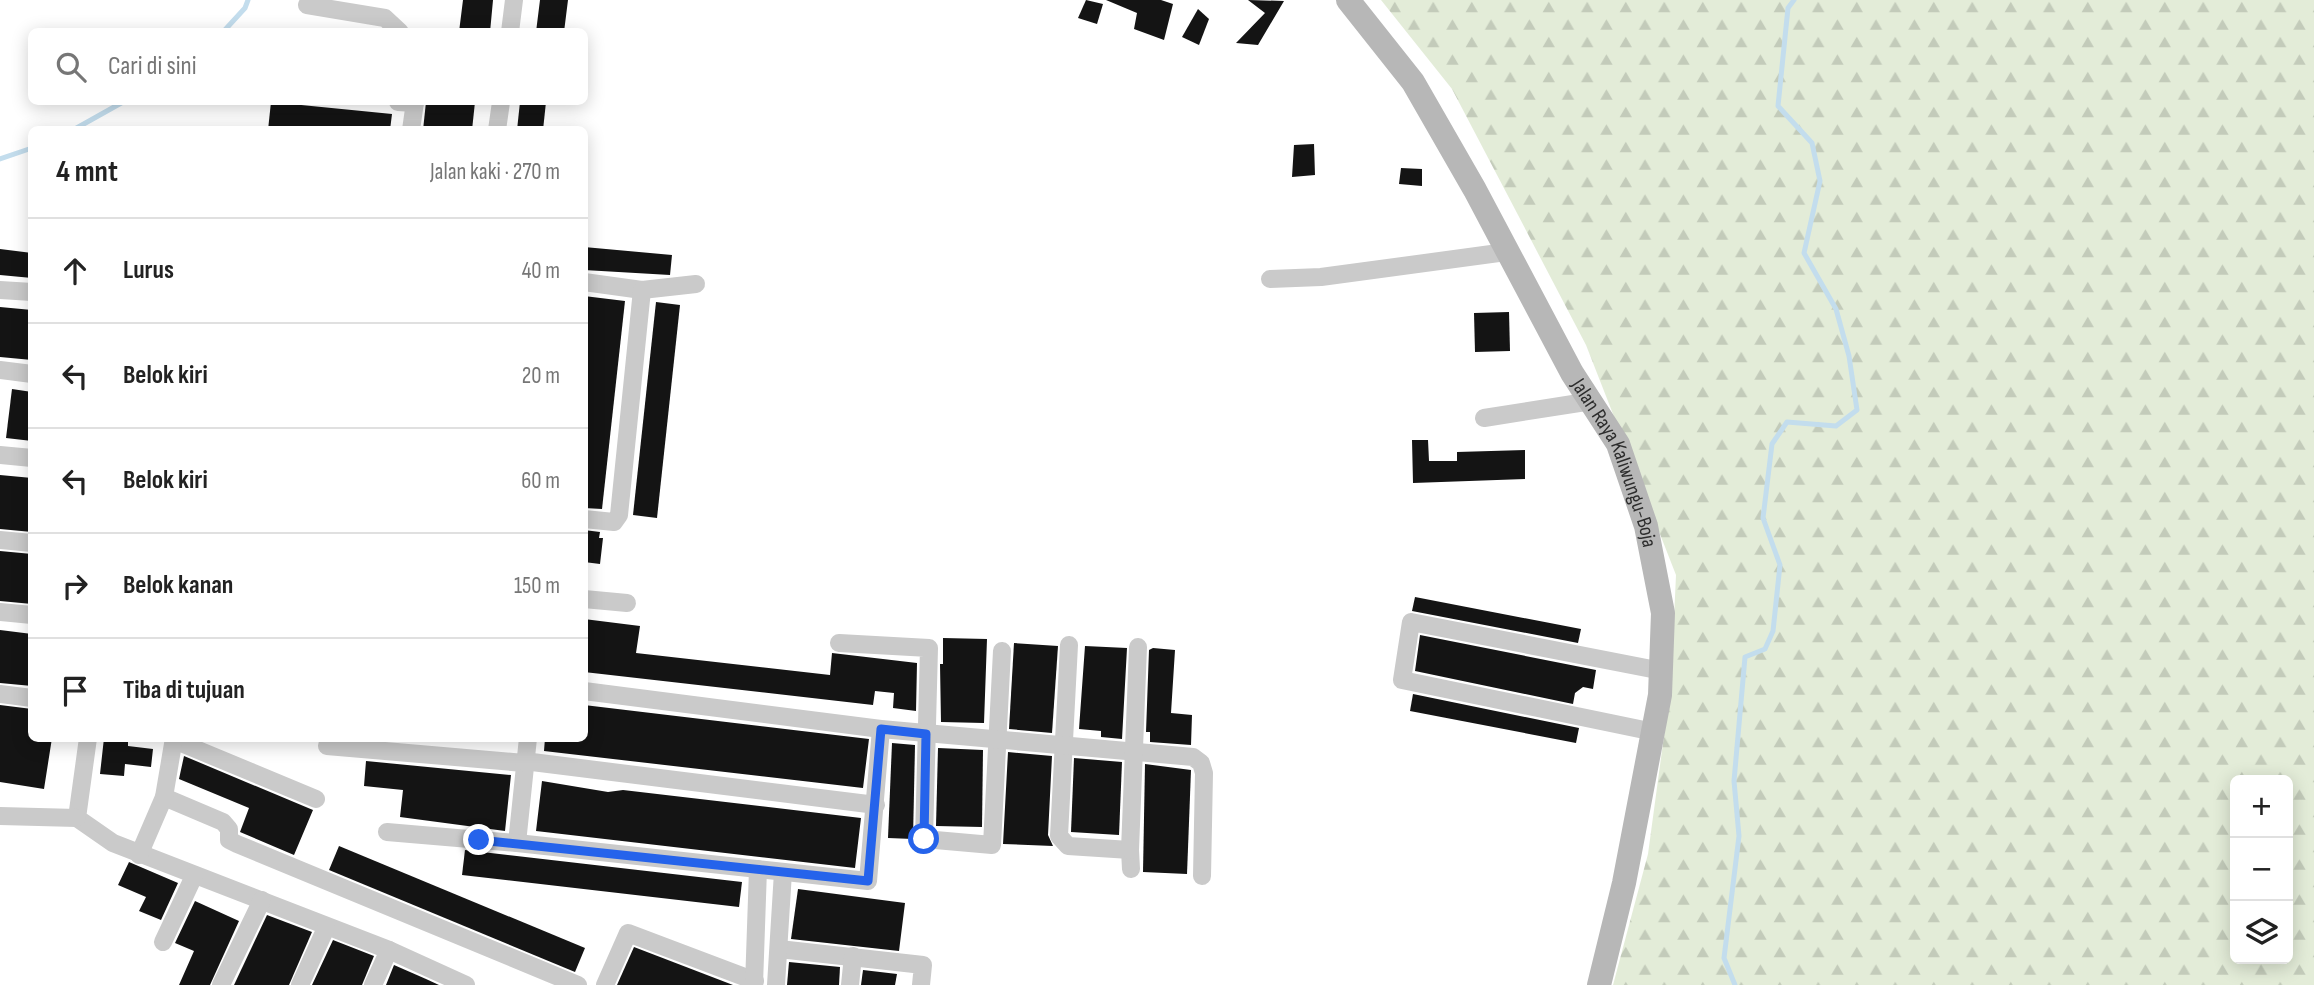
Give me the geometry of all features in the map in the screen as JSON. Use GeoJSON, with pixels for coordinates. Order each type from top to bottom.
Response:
{"type":"FeatureCollection","features":[{"type":"Feature","properties":{"kind":"main road","name":"Jalan Raya Kaliwungu-Boja"},"geometry":{"type":"LineString","coordinates":[[1348,0],[1413,82],[1572,373],[1618,444],[1646,526],[1663,613],[1662,671],[1654,732],[1624,883],[1599,985]]}},
{"type":"Feature","properties":{"kind":"street"},"geometry":{"type":"LineString","coordinates":[[510,28],[514,0]]}},
{"type":"Feature","properties":{"kind":"street"},"geometry":{"type":"LineString","coordinates":[[307,5],[385,18],[396,28]]}},
{"type":"Feature","properties":{"kind":"street"},"geometry":{"type":"LineString","coordinates":[[410,105],[411,126]]}},
{"type":"Feature","properties":{"kind":"street"},"geometry":{"type":"LineString","coordinates":[[497,126],[500,105]]}},
{"type":"Feature","properties":{"kind":"street"},"geometry":{"type":"LineString","coordinates":[[1270,279],[1321,276],[1506,252]]}},
{"type":"Feature","properties":{"kind":"street"},"geometry":{"type":"LineString","coordinates":[[588,283],[642,290],[696,284]]}},
{"type":"Feature","properties":{"kind":"street"},"geometry":{"type":"LineString","coordinates":[[0,290],[28,292]]}},
{"type":"Feature","properties":{"kind":"street"},"geometry":{"type":"LineString","coordinates":[[588,519],[614,522],[619,515],[642,290]]}},
{"type":"Feature","properties":{"kind":"street"},"geometry":{"type":"LineString","coordinates":[[0,370],[28,374]]}},
{"type":"Feature","properties":{"kind":"street"},"geometry":{"type":"LineString","coordinates":[[1484,418],[1592,401]]}},
{"type":"Feature","properties":{"kind":"street"},"geometry":{"type":"LineString","coordinates":[[0,454],[28,458]]}},
{"type":"Feature","properties":{"kind":"street"},"geometry":{"type":"LineString","coordinates":[[0,540],[28,543]]}},
{"type":"Feature","properties":{"kind":"street"},"geometry":{"type":"LineString","coordinates":[[588,599],[627,603]]}},
{"type":"Feature","properties":{"kind":"street"},"geometry":{"type":"LineString","coordinates":[[0,612],[28,615]]}},
{"type":"Feature","properties":{"kind":"street"},"geometry":{"type":"LineString","coordinates":[[1654,732],[1402,680],[1411,622],[1662,671]]}},
{"type":"Feature","properties":{"kind":"street"},"geometry":{"type":"LineString","coordinates":[[839,643],[929,648],[924,839],[992,845],[1002,651]]}},
{"type":"Feature","properties":{"kind":"street"},"geometry":{"type":"LineString","coordinates":[[1069,645],[1059,836],[1068,846],[1130,850]]}},
{"type":"Feature","properties":{"kind":"street"},"geometry":{"type":"LineString","coordinates":[[1131,869],[1138,647]]}},
{"type":"Feature","properties":{"kind":"street"},"geometry":{"type":"LineString","coordinates":[[588,692],[926,734],[1133,749],[1193,757],[1201,763],[1204,773],[1202,876]]}},
{"type":"Feature","properties":{"kind":"street"},"geometry":{"type":"LineString","coordinates":[[0,694],[28,698]]}},
{"type":"Feature","properties":{"kind":"street"},"geometry":{"type":"LineString","coordinates":[[387,832],[517,843],[868,881],[881,729]]}},
{"type":"Feature","properties":{"kind":"street"},"geometry":{"type":"LineString","coordinates":[[77,818],[87,742]]}},
{"type":"Feature","properties":{"kind":"street"},"geometry":{"type":"LineString","coordinates":[[139,855],[164,797],[173,742]]}},
{"type":"Feature","properties":{"kind":"street"},"geometry":{"type":"LineString","coordinates":[[181,742],[316,799]]}},
{"type":"Feature","properties":{"kind":"street"},"geometry":{"type":"LineString","coordinates":[[517,843],[526,742]]}},
{"type":"Feature","properties":{"kind":"street"},"geometry":{"type":"LineString","coordinates":[[327,746],[524,762],[876,805]]}},
{"type":"Feature","properties":{"kind":"street"},"geometry":{"type":"LineString","coordinates":[[164,797],[223,822],[229,829],[229,840],[237,844],[578,985]]}},
{"type":"Feature","properties":{"kind":"street"},"geometry":{"type":"LineString","coordinates":[[0,816],[77,818],[113,843],[139,855],[389,950],[455,983]]}},
{"type":"Feature","properties":{"kind":"street"},"geometry":{"type":"LineString","coordinates":[[605,985],[628,933],[754,983],[758,869]]}},
{"type":"Feature","properties":{"kind":"street"},"geometry":{"type":"LineString","coordinates":[[776,985],[783,872]]}},
{"type":"Feature","properties":{"kind":"street"},"geometry":{"type":"LineString","coordinates":[[163,942],[194,876]]}},
{"type":"Feature","properties":{"kind":"street"},"geometry":{"type":"LineString","coordinates":[[221,985],[262,900]]}},
{"type":"Feature","properties":{"kind":"street"},"geometry":{"type":"LineString","coordinates":[[300,985],[326,928]]}},
{"type":"Feature","properties":{"kind":"street"},"geometry":{"type":"LineString","coordinates":[[779,949],[923,965],[920,985]]}},
{"type":"Feature","properties":{"kind":"street"},"geometry":{"type":"LineString","coordinates":[[373,985],[389,950]]}},
{"type":"Feature","properties":{"kind":"street"},"geometry":{"type":"LineString","coordinates":[[850,985],[853,956]]}},
{"type":"Feature","properties":{"kind":"green space"},"geometry":{"type":"Polygon","coordinates":[[[1381,0],[2314,0],[2314,985],[1613,985],[1648,854],[1671,684],[1676,575],[1586,345],[1452,89],[1381,0]]]}},
{"type":"Feature","properties":{"kind":"building"},"geometry":{"type":"Polygon","coordinates":[[[463,0],[493,0],[490,28],[460,28],[463,0]]]}},
{"type":"Feature","properties":{"kind":"building"},"geometry":{"type":"Polygon","coordinates":[[[540,0],[568,0],[564,28],[536,28],[540,0]]]}},
{"type":"Feature","properties":{"kind":"building"},"geometry":{"type":"Polygon","coordinates":[[[1086,0],[1103,4],[1097,24],[1078,18],[1086,0]]]}},
{"type":"Feature","properties":{"kind":"building"},"geometry":{"type":"Polygon","coordinates":[[[1106,0],[1161,0],[1173,4],[1164,40],[1134,29],[1137,13],[1106,0]]]}},
{"type":"Feature","properties":{"kind":"building"},"geometry":{"type":"Polygon","coordinates":[[[1248,0],[1284,1],[1258,45],[1236,43],[1265,13],[1248,0]]]}},
{"type":"Feature","properties":{"kind":"building"},"geometry":{"type":"Polygon","coordinates":[[[1198,9],[1209,19],[1199,45],[1182,37],[1198,9]]]}},
{"type":"Feature","properties":{"kind":"building"},"geometry":{"type":"Polygon","coordinates":[[[271,105],[301,105],[392,114],[390,126],[268,126],[271,105]]]}},
{"type":"Feature","properties":{"kind":"building"},"geometry":{"type":"Polygon","coordinates":[[[426,105],[475,105],[472,126],[423,126],[426,105]]]}},
{"type":"Feature","properties":{"kind":"building"},"geometry":{"type":"Polygon","coordinates":[[[520,105],[546,105],[543,126],[517,126],[520,105]]]}},
{"type":"Feature","properties":{"kind":"building"},"geometry":{"type":"Polygon","coordinates":[[[1314,144],[1315,175],[1292,177],[1294,145],[1314,144]]]}},
{"type":"Feature","properties":{"kind":"building"},"geometry":{"type":"Polygon","coordinates":[[[1401,168],[1422,169],[1422,186],[1399,184],[1401,168]]]}},
{"type":"Feature","properties":{"kind":"building"},"geometry":{"type":"Polygon","coordinates":[[[588,247],[672,255],[670,275],[588,270],[588,247]]]}},
{"type":"Feature","properties":{"kind":"building"},"geometry":{"type":"Polygon","coordinates":[[[0,249],[28,252],[28,278],[0,275],[0,249]]]}},
{"type":"Feature","properties":{"kind":"building"},"geometry":{"type":"Polygon","coordinates":[[[588,296],[625,301],[602,509],[588,508],[588,296]]]}},
{"type":"Feature","properties":{"kind":"building"},"geometry":{"type":"Polygon","coordinates":[[[656,302],[680,305],[657,518],[633,515],[656,302]]]}},
{"type":"Feature","properties":{"kind":"building"},"geometry":{"type":"Polygon","coordinates":[[[0,307],[28,310],[28,360],[0,357],[0,307]]]}},
{"type":"Feature","properties":{"kind":"building"},"geometry":{"type":"Polygon","coordinates":[[[1509,312],[1510,351],[1475,352],[1474,313],[1509,312]]]}},
{"type":"Feature","properties":{"kind":"building"},"geometry":{"type":"Polygon","coordinates":[[[12,389],[28,391],[28,441],[6,438],[12,389]]]}},
{"type":"Feature","properties":{"kind":"building"},"geometry":{"type":"Polygon","coordinates":[[[1412,440],[1428,440],[1429,461],[1457,461],[1457,452],[1525,450],[1525,479],[1413,483],[1412,440]]]}},
{"type":"Feature","properties":{"kind":"building"},"geometry":{"type":"Polygon","coordinates":[[[0,475],[28,478],[28,532],[0,529],[0,475]]]}},
{"type":"Feature","properties":{"kind":"building"},"geometry":{"type":"Polygon","coordinates":[[[588,530],[600,532],[599,538],[603,538],[600,564],[588,562],[588,530]]]}},
{"type":"Feature","properties":{"kind":"building"},"geometry":{"type":"Polygon","coordinates":[[[0,551],[28,554],[28,604],[0,601],[0,551]]]}},
{"type":"Feature","properties":{"kind":"building"},"geometry":{"type":"Polygon","coordinates":[[[1415,597],[1581,629],[1578,643],[1412,611],[1415,597]]]}},
{"type":"Feature","properties":{"kind":"building"},"geometry":{"type":"Polygon","coordinates":[[[588,620],[640,626],[636,653],[830,675],[832,653],[917,663],[916,711],[893,708],[894,693],[875,691],[873,705],[588,672],[588,620]]]}},
{"type":"Feature","properties":{"kind":"building"},"geometry":{"type":"Polygon","coordinates":[[[0,630],[28,634],[28,686],[0,683],[0,630]]]}},
{"type":"Feature","properties":{"kind":"building"},"geometry":{"type":"Polygon","coordinates":[[[1420,635],[1596,670],[1593,689],[1583,687],[1575,693],[1573,704],[1415,671],[1420,635]]]}},
{"type":"Feature","properties":{"kind":"building"},"geometry":{"type":"Polygon","coordinates":[[[943,638],[987,639],[984,723],[941,722],[940,664],[943,664],[943,638]]]}},
{"type":"Feature","properties":{"kind":"building"},"geometry":{"type":"Polygon","coordinates":[[[1014,643],[1058,646],[1052,733],[1009,729],[1014,643]]]}},
{"type":"Feature","properties":{"kind":"building"},"geometry":{"type":"Polygon","coordinates":[[[1085,646],[1127,648],[1122,739],[1101,737],[1101,731],[1079,729],[1085,646]]]}},
{"type":"Feature","properties":{"kind":"building"},"geometry":{"type":"Polygon","coordinates":[[[1149,650],[1175,650],[1171,713],[1192,715],[1191,745],[1150,742],[1150,732],[1146,732],[1149,650]]]}},
{"type":"Feature","properties":{"kind":"building"},"geometry":{"type":"Polygon","coordinates":[[[1413,694],[1579,728],[1576,743],[1410,711],[1413,694]]]}},
{"type":"Feature","properties":{"kind":"building"},"geometry":{"type":"Polygon","coordinates":[[[0,705],[28,708],[28,742],[51,742],[44,789],[0,782],[0,705]]]}},
{"type":"Feature","properties":{"kind":"building"},"geometry":{"type":"Polygon","coordinates":[[[588,705],[869,739],[863,788],[544,751],[545,742],[588,742],[588,705]]]}},
{"type":"Feature","properties":{"kind":"building"},"geometry":{"type":"Polygon","coordinates":[[[104,742],[128,742],[128,746],[153,749],[151,767],[125,764],[124,776],[100,774],[104,742]]]}},
{"type":"Feature","properties":{"kind":"building"},"geometry":{"type":"Polygon","coordinates":[[[892,743],[915,745],[913,839],[888,838],[892,743]]]}},
{"type":"Feature","properties":{"kind":"building"},"geometry":{"type":"Polygon","coordinates":[[[938,748],[983,750],[982,827],[936,826],[938,748]]]}},
{"type":"Feature","properties":{"kind":"building"},"geometry":{"type":"Polygon","coordinates":[[[1008,752],[1052,756],[1048,835],[1053,846],[1003,844],[1008,752]]]}},
{"type":"Feature","properties":{"kind":"building"},"geometry":{"type":"Polygon","coordinates":[[[184,756],[313,810],[294,855],[240,832],[249,808],[179,779],[184,756]]]}},
{"type":"Feature","properties":{"kind":"building"},"geometry":{"type":"Polygon","coordinates":[[[1074,758],[1122,762],[1119,835],[1071,832],[1074,758]]]}},
{"type":"Feature","properties":{"kind":"building"},"geometry":{"type":"Polygon","coordinates":[[[366,761],[511,775],[505,831],[400,817],[403,790],[364,786],[366,761]]]}},
{"type":"Feature","properties":{"kind":"building"},"geometry":{"type":"Polygon","coordinates":[[[1145,764],[1191,770],[1187,874],[1143,872],[1145,764]]]}},
{"type":"Feature","properties":{"kind":"building"},"geometry":{"type":"Polygon","coordinates":[[[542,781],[608,792],[623,790],[861,818],[855,868],[536,831],[542,781]]]}},
{"type":"Feature","properties":{"kind":"building"},"geometry":{"type":"Polygon","coordinates":[[[339,846],[585,948],[575,972],[329,870],[339,846]]]}},
{"type":"Feature","properties":{"kind":"building"},"geometry":{"type":"Polygon","coordinates":[[[465,850],[742,882],[739,907],[462,875],[465,850]]]}},
{"type":"Feature","properties":{"kind":"building"},"geometry":{"type":"Polygon","coordinates":[[[129,862],[178,883],[161,920],[139,911],[146,897],[118,885],[129,862]]]}},
{"type":"Feature","properties":{"kind":"building"},"geometry":{"type":"Polygon","coordinates":[[[798,889],[905,903],[899,951],[791,939],[798,889]]]}},
{"type":"Feature","properties":{"kind":"building"},"geometry":{"type":"Polygon","coordinates":[[[195,901],[239,921],[210,985],[179,985],[194,951],[175,943],[195,901]]]}},
{"type":"Feature","properties":{"kind":"building"},"geometry":{"type":"Polygon","coordinates":[[[267,915],[312,932],[289,985],[234,985],[267,915]]]}},
{"type":"Feature","properties":{"kind":"building"},"geometry":{"type":"Polygon","coordinates":[[[333,940],[374,956],[362,985],[312,985],[333,940]]]}},
{"type":"Feature","properties":{"kind":"building"},"geometry":{"type":"Polygon","coordinates":[[[634,947],[733,985],[617,985],[634,947]]]}},
{"type":"Feature","properties":{"kind":"building"},"geometry":{"type":"Polygon","coordinates":[[[789,962],[840,967],[839,985],[787,985],[789,962]]]}},
{"type":"Feature","properties":{"kind":"building"},"geometry":{"type":"Polygon","coordinates":[[[394,965],[426,979],[439,985],[386,985],[394,965]]]}},
{"type":"Feature","properties":{"kind":"building"},"geometry":{"type":"Polygon","coordinates":[[[863,970],[897,974],[895,985],[861,985],[863,970]]]}},
{"type":"Feature","properties":{"kind":"waterway"},"geometry":{"type":"LineString","coordinates":[[227,28],[245,8],[248,0]]}},
{"type":"Feature","properties":{"kind":"waterway"},"geometry":{"type":"LineString","coordinates":[[1735,985],[1724,958],[1739,836],[1734,781],[1745,657],[1765,649],[1773,631],[1780,565],[1763,518],[1772,444],[1787,422],[1836,426],[1857,410],[1849,356],[1836,309],[1804,253],[1820,181],[1812,143],[1778,106],[1788,8],[1794,0]]}},
{"type":"Feature","properties":{"kind":"waterway"},"geometry":{"type":"LineString","coordinates":[[80,126],[118,105]]}},
{"type":"Feature","properties":{"kind":"waterway"},"geometry":{"type":"LineString","coordinates":[[0,159],[28,149]]}},
{"type":"Feature","properties":{"kind":"route"},"geometry":{"type":"LineString","coordinates":[[479,840],[868,881],[881,729],[926,734],[924,839]]}}]}
